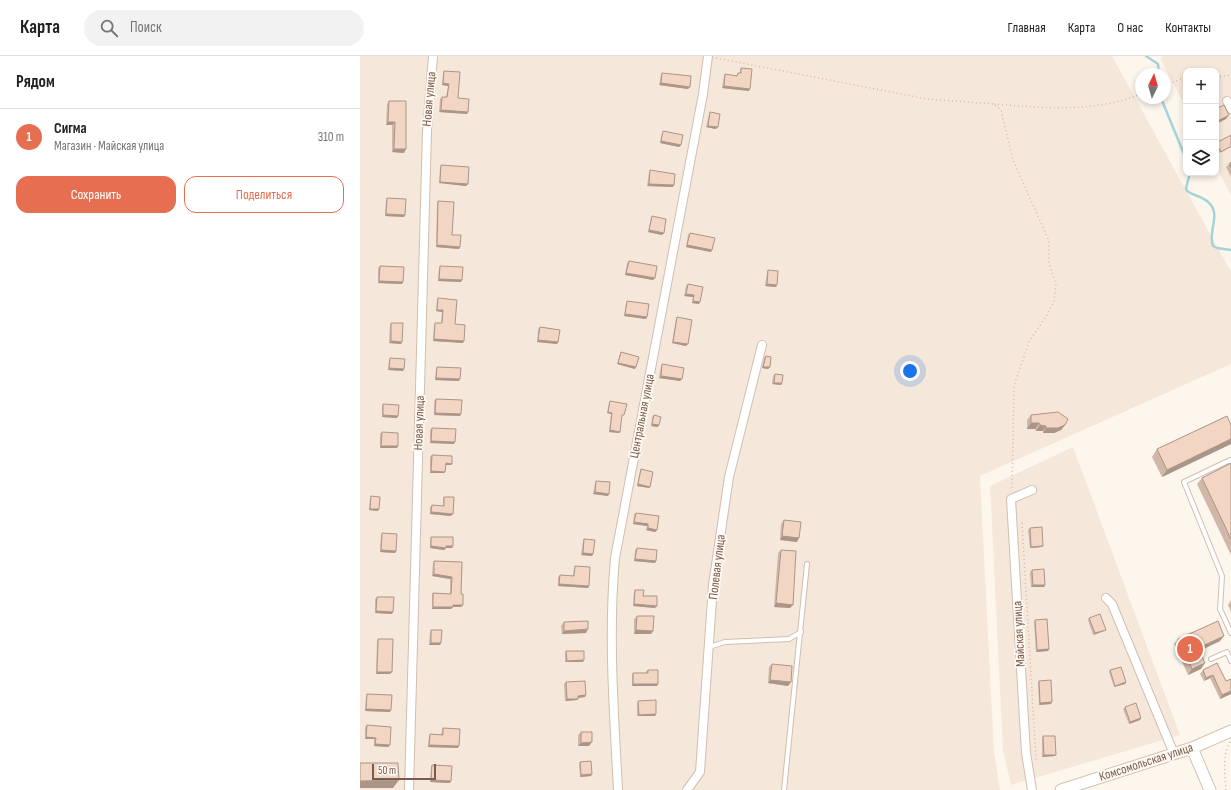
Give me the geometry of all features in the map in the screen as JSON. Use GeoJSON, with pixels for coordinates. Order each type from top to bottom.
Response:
{"type":"FeatureCollection","features":[{"type":"Feature","properties":{"kind":"main road","name":"Комсомольская улица"},"geometry":{"type":"LineString","coordinates":[[1061,790],[1192,748],[1231,731]]}},
{"type":"Feature","properties":{"kind":"main road"},"geometry":{"type":"LineString","coordinates":[[1192,748],[1210,790]]}},
{"type":"Feature","properties":{"kind":"street","name":"Новая улица"},"geometry":{"type":"LineString","coordinates":[[409,790],[427,131],[433,56]]}},
{"type":"Feature","properties":{"kind":"street","name":"Центральная улица"},"geometry":{"type":"LineString","coordinates":[[618,790],[613,679],[612,602],[616,558],[699,117],[708,56]]}},
{"type":"Feature","properties":{"kind":"street"},"geometry":{"type":"LineString","coordinates":[[1227,101],[1231,109]]}},
{"type":"Feature","properties":{"kind":"street","name":"Полевая улица"},"geometry":{"type":"LineString","coordinates":[[687,790],[700,772],[713,585],[729,477],[762,345]]}},
{"type":"Feature","properties":{"kind":"street"},"geometry":{"type":"LineString","coordinates":[[1011,499],[1032,490]]}},
{"type":"Feature","properties":{"kind":"street","name":"Майская улица"},"geometry":{"type":"LineString","coordinates":[[1011,499],[1026,753],[1032,790]]}},
{"type":"Feature","properties":{"kind":"street"},"geometry":{"type":"LineString","coordinates":[[1106,598],[1112,604],[1174,754]]}},
{"type":"Feature","properties":{"kind":"lane"},"geometry":{"type":"LineString","coordinates":[[1231,463],[1230,460],[1184,482],[1222,576],[1220,609],[1231,633]]}},
{"type":"Feature","properties":{"kind":"lane"},"geometry":{"type":"LineString","coordinates":[[784,790],[807,564]]}},
{"type":"Feature","properties":{"kind":"lane"},"geometry":{"type":"LineString","coordinates":[[709,648],[725,642],[789,639],[801,632]]}},
{"type":"Feature","properties":{"kind":"lane"},"geometry":{"type":"LineString","coordinates":[[1211,659],[1227,652],[1231,661]]}},
{"type":"Feature","properties":{"kind":"path"},"geometry":{"type":"LineString","coordinates":[[708,56],[928,99],[1058,109],[1110,105],[1135,97]]}},
{"type":"Feature","properties":{"kind":"path"},"geometry":{"type":"LineString","coordinates":[[1219,77],[1231,75]]}},
{"type":"Feature","properties":{"kind":"path"},"geometry":{"type":"LineString","coordinates":[[1171,83],[1183,78]]}},
{"type":"Feature","properties":{"kind":"path"},"geometry":{"type":"LineString","coordinates":[[994,104],[1000,110],[1013,160],[1049,241],[1049,263],[1056,284],[1054,300],[1047,315],[1030,340],[1014,385],[1011,499]]}},
{"type":"Feature","properties":{"kind":"path"},"geometry":{"type":"LineString","coordinates":[[1022,523],[1037,766]]}},
{"type":"Feature","properties":{"kind":"path"},"geometry":{"type":"LineString","coordinates":[[1226,790],[1226,749],[1231,741]]}},
{"type":"Feature","properties":{"kind":"shaded area"},"geometry":{"type":"Polygon","coordinates":[[[360,56],[1112,56],[1135,98],[1135,104],[1138,104],[1231,272],[1231,364],[980,476],[994,752],[1000,790],[360,790],[360,56]]]}},
{"type":"Feature","properties":{"kind":"shaded area"},"geometry":{"type":"Polygon","coordinates":[[[1163,56],[1231,56],[1231,195],[1219,172],[1219,68],[1183,68],[1183,102],[1171,79],[1171,68],[1165,68],[1160,58],[1163,56]]]}},
{"type":"Feature","properties":{"kind":"shaded area"},"geometry":{"type":"Polygon","coordinates":[[[1073,447],[1180,735],[1011,785],[1003,750],[990,486],[1073,447]]]}},
{"type":"Feature","properties":{"kind":"building"},"geometry":{"type":"Polygon","coordinates":[[[741,68],[752,69],[750,89],[724,86],[725,74],[737,76],[738,73],[741,73],[741,68]]]}},
{"type":"Feature","properties":{"kind":"building"},"geometry":{"type":"Polygon","coordinates":[[[444,71],[460,72],[458,98],[469,99],[468,112],[441,110],[442,97],[447,97],[449,84],[443,83],[444,71]]]}},
{"type":"Feature","properties":{"kind":"building"},"geometry":{"type":"Polygon","coordinates":[[[662,73],[691,76],[690,87],[661,83],[662,73]]]}},
{"type":"Feature","properties":{"kind":"building"},"geometry":{"type":"Polygon","coordinates":[[[389,101],[406,101],[406,149],[394,149],[395,122],[388,122],[389,101]]]}},
{"type":"Feature","properties":{"kind":"building"},"geometry":{"type":"Polygon","coordinates":[[[1224,105],[1229,115],[1219,120],[1219,108],[1224,105]]]}},
{"type":"Feature","properties":{"kind":"building"},"geometry":{"type":"Polygon","coordinates":[[[710,112],[720,114],[718,127],[708,126],[710,112]]]}},
{"type":"Feature","properties":{"kind":"building"},"geometry":{"type":"Polygon","coordinates":[[[663,131],[683,135],[681,145],[661,141],[663,131]]]}},
{"type":"Feature","properties":{"kind":"building"},"geometry":{"type":"Polygon","coordinates":[[[1231,135],[1231,146],[1221,152],[1219,148],[1219,141],[1231,135]]]}},
{"type":"Feature","properties":{"kind":"building"},"geometry":{"type":"Polygon","coordinates":[[[441,165],[469,167],[468,184],[440,182],[441,165]]]}},
{"type":"Feature","properties":{"kind":"building"},"geometry":{"type":"Polygon","coordinates":[[[650,170],[675,174],[674,185],[649,184],[650,170]]]}},
{"type":"Feature","properties":{"kind":"building"},"geometry":{"type":"Polygon","coordinates":[[[387,198],[406,199],[405,215],[386,214],[387,198]]]}},
{"type":"Feature","properties":{"kind":"building"},"geometry":{"type":"Polygon","coordinates":[[[438,201],[454,202],[452,235],[461,235],[460,247],[437,245],[438,201]]]}},
{"type":"Feature","properties":{"kind":"building"},"geometry":{"type":"Polygon","coordinates":[[[652,216],[666,219],[664,233],[649,230],[652,216]]]}},
{"type":"Feature","properties":{"kind":"building"},"geometry":{"type":"Polygon","coordinates":[[[690,233],[715,238],[712,250],[687,245],[690,233]]]}},
{"type":"Feature","properties":{"kind":"building"},"geometry":{"type":"Polygon","coordinates":[[[629,261],[657,266],[655,278],[626,273],[629,261]]]}},
{"type":"Feature","properties":{"kind":"building"},"geometry":{"type":"Polygon","coordinates":[[[380,266],[404,267],[403,282],[379,281],[380,266]]]}},
{"type":"Feature","properties":{"kind":"building"},"geometry":{"type":"Polygon","coordinates":[[[440,266],[463,267],[462,280],[439,279],[440,266]]]}},
{"type":"Feature","properties":{"kind":"building"},"geometry":{"type":"Polygon","coordinates":[[[768,270],[778,271],[777,285],[767,284],[768,270]]]}},
{"type":"Feature","properties":{"kind":"building"},"geometry":{"type":"Polygon","coordinates":[[[688,284],[703,287],[700,302],[693,301],[694,295],[686,294],[688,284]]]}},
{"type":"Feature","properties":{"kind":"building"},"geometry":{"type":"Polygon","coordinates":[[[438,298],[457,300],[455,324],[465,325],[464,341],[434,339],[435,323],[442,323],[443,310],[437,310],[438,298]]]}},
{"type":"Feature","properties":{"kind":"building"},"geometry":{"type":"Polygon","coordinates":[[[627,301],[649,304],[647,317],[625,314],[627,301]]]}},
{"type":"Feature","properties":{"kind":"building"},"geometry":{"type":"Polygon","coordinates":[[[677,317],[692,320],[688,344],[673,342],[677,317]]]}},
{"type":"Feature","properties":{"kind":"building"},"geometry":{"type":"Polygon","coordinates":[[[391,323],[403,323],[402,342],[391,341],[391,323]]]}},
{"type":"Feature","properties":{"kind":"building"},"geometry":{"type":"Polygon","coordinates":[[[540,327],[560,330],[558,342],[538,340],[540,327]]]}},
{"type":"Feature","properties":{"kind":"building"},"geometry":{"type":"Polygon","coordinates":[[[621,352],[639,357],[636,367],[618,363],[621,352]]]}},
{"type":"Feature","properties":{"kind":"building"},"geometry":{"type":"Polygon","coordinates":[[[766,356],[771,357],[770,367],[763,367],[766,356]]]}},
{"type":"Feature","properties":{"kind":"building"},"geometry":{"type":"Polygon","coordinates":[[[390,358],[405,359],[404,369],[389,368],[390,358]]]}},
{"type":"Feature","properties":{"kind":"building"},"geometry":{"type":"Polygon","coordinates":[[[662,364],[684,368],[682,379],[661,376],[662,364]]]}},
{"type":"Feature","properties":{"kind":"building"},"geometry":{"type":"Polygon","coordinates":[[[437,367],[461,368],[460,379],[436,378],[437,367]]]}},
{"type":"Feature","properties":{"kind":"building"},"geometry":{"type":"Polygon","coordinates":[[[775,374],[783,375],[782,383],[774,383],[775,374]]]}},
{"type":"Feature","properties":{"kind":"building"},"geometry":{"type":"Polygon","coordinates":[[[436,399],[462,400],[461,414],[435,413],[436,399]]]}},
{"type":"Feature","properties":{"kind":"building"},"geometry":{"type":"Polygon","coordinates":[[[610,401],[627,404],[624,415],[622,415],[620,432],[610,430],[612,413],[608,412],[610,401]]]}},
{"type":"Feature","properties":{"kind":"building"},"geometry":{"type":"Polygon","coordinates":[[[383,404],[399,405],[398,416],[383,415],[383,404]]]}},
{"type":"Feature","properties":{"kind":"building"},"geometry":{"type":"Polygon","coordinates":[[[1058,412],[1068,419],[1065,425],[1058,428],[1046,428],[1046,426],[1040,425],[1039,423],[1031,423],[1031,415],[1058,412]]]}},
{"type":"Feature","properties":{"kind":"building"},"geometry":{"type":"Polygon","coordinates":[[[654,415],[661,417],[659,425],[652,424],[654,415]]]}},
{"type":"Feature","properties":{"kind":"building"},"geometry":{"type":"Polygon","coordinates":[[[1227,416],[1231,425],[1231,439],[1167,470],[1157,449],[1227,416]]]}},
{"type":"Feature","properties":{"kind":"building"},"geometry":{"type":"Polygon","coordinates":[[[432,428],[456,429],[455,442],[431,441],[432,428]]]}},
{"type":"Feature","properties":{"kind":"building"},"geometry":{"type":"Polygon","coordinates":[[[382,432],[398,433],[398,446],[381,446],[382,432]]]}},
{"type":"Feature","properties":{"kind":"building"},"geometry":{"type":"Polygon","coordinates":[[[432,455],[452,456],[452,464],[446,463],[445,472],[431,471],[432,455]]]}},
{"type":"Feature","properties":{"kind":"building"},"geometry":{"type":"Polygon","coordinates":[[[1231,463],[1231,539],[1202,478],[1231,463]]]}},
{"type":"Feature","properties":{"kind":"building"},"geometry":{"type":"Polygon","coordinates":[[[641,469],[653,472],[650,487],[638,484],[641,469]]]}},
{"type":"Feature","properties":{"kind":"building"},"geometry":{"type":"Polygon","coordinates":[[[596,481],[610,482],[609,494],[595,492],[596,481]]]}},
{"type":"Feature","properties":{"kind":"building"},"geometry":{"type":"Polygon","coordinates":[[[371,496],[380,497],[379,509],[370,509],[371,496]]]}},
{"type":"Feature","properties":{"kind":"building"},"geometry":{"type":"Polygon","coordinates":[[[444,497],[454,497],[453,514],[431,512],[432,505],[444,506],[444,497]]]}},
{"type":"Feature","properties":{"kind":"building"},"geometry":{"type":"Polygon","coordinates":[[[636,513],[659,516],[657,530],[648,528],[648,524],[634,522],[636,513]]]}},
{"type":"Feature","properties":{"kind":"building"},"geometry":{"type":"Polygon","coordinates":[[[784,520],[801,522],[799,538],[782,536],[784,520]]]}},
{"type":"Feature","properties":{"kind":"building"},"geometry":{"type":"Polygon","coordinates":[[[1042,527],[1043,546],[1031,547],[1030,528],[1042,527]]]}},
{"type":"Feature","properties":{"kind":"building"},"geometry":{"type":"Polygon","coordinates":[[[382,533],[397,534],[396,551],[381,550],[382,533]]]}},
{"type":"Feature","properties":{"kind":"building"},"geometry":{"type":"Polygon","coordinates":[[[431,537],[453,537],[453,546],[446,546],[446,548],[431,546],[431,537]]]}},
{"type":"Feature","properties":{"kind":"building"},"geometry":{"type":"Polygon","coordinates":[[[584,539],[595,540],[593,554],[583,553],[584,539]]]}},
{"type":"Feature","properties":{"kind":"building"},"geometry":{"type":"Polygon","coordinates":[[[637,548],[657,550],[656,561],[635,559],[637,548]]]}},
{"type":"Feature","properties":{"kind":"building"},"geometry":{"type":"Polygon","coordinates":[[[781,550],[796,551],[793,605],[776,603],[781,550]]]}},
{"type":"Feature","properties":{"kind":"building"},"geometry":{"type":"Polygon","coordinates":[[[434,561],[462,562],[461,594],[463,594],[463,605],[453,605],[453,607],[433,607],[433,593],[451,594],[452,577],[434,574],[434,561]]]}},
{"type":"Feature","properties":{"kind":"building"},"geometry":{"type":"Polygon","coordinates":[[[575,566],[590,567],[589,586],[559,584],[560,575],[574,576],[575,566]]]}},
{"type":"Feature","properties":{"kind":"building"},"geometry":{"type":"Polygon","coordinates":[[[1044,569],[1045,585],[1033,585],[1032,570],[1044,569]]]}},
{"type":"Feature","properties":{"kind":"building"},"geometry":{"type":"Polygon","coordinates":[[[635,590],[644,590],[643,596],[657,596],[657,606],[634,604],[635,590]]]}},
{"type":"Feature","properties":{"kind":"building"},"geometry":{"type":"Polygon","coordinates":[[[377,597],[394,597],[393,612],[376,611],[377,597]]]}},
{"type":"Feature","properties":{"kind":"building"},"geometry":{"type":"Polygon","coordinates":[[[1100,614],[1106,630],[1095,633],[1089,618],[1100,614]]]}},
{"type":"Feature","properties":{"kind":"building"},"geometry":{"type":"Polygon","coordinates":[[[637,616],[654,616],[653,631],[636,630],[637,616]]]}},
{"type":"Feature","properties":{"kind":"building"},"geometry":{"type":"Polygon","coordinates":[[[1047,619],[1049,649],[1037,650],[1035,620],[1047,619]]]}},
{"type":"Feature","properties":{"kind":"building"},"geometry":{"type":"Polygon","coordinates":[[[588,621],[588,629],[564,631],[564,622],[588,621]]]}},
{"type":"Feature","properties":{"kind":"building"},"geometry":{"type":"Polygon","coordinates":[[[1218,621],[1224,636],[1198,648],[1205,663],[1192,669],[1178,639],[1218,621]]]}},
{"type":"Feature","properties":{"kind":"building"},"geometry":{"type":"Polygon","coordinates":[[[431,630],[442,630],[441,643],[431,643],[431,630]]]}},
{"type":"Feature","properties":{"kind":"building"},"geometry":{"type":"Polygon","coordinates":[[[378,639],[393,639],[392,672],[377,672],[378,639]]]}},
{"type":"Feature","properties":{"kind":"building"},"geometry":{"type":"Polygon","coordinates":[[[566,651],[584,651],[584,660],[567,661],[566,651]]]}},
{"type":"Feature","properties":{"kind":"building"},"geometry":{"type":"Polygon","coordinates":[[[1217,663],[1226,681],[1231,679],[1231,691],[1222,695],[1213,675],[1206,678],[1203,670],[1217,663]]]}},
{"type":"Feature","properties":{"kind":"building"},"geometry":{"type":"Polygon","coordinates":[[[772,664],[792,666],[791,682],[770,680],[772,664]]]}},
{"type":"Feature","properties":{"kind":"building"},"geometry":{"type":"Polygon","coordinates":[[[1121,667],[1126,682],[1115,686],[1110,670],[1121,667]]]}},
{"type":"Feature","properties":{"kind":"building"},"geometry":{"type":"Polygon","coordinates":[[[648,670],[658,670],[658,684],[633,684],[633,673],[648,673],[648,670]]]}},
{"type":"Feature","properties":{"kind":"building"},"geometry":{"type":"Polygon","coordinates":[[[1051,680],[1052,702],[1040,703],[1039,681],[1051,680]]]}},
{"type":"Feature","properties":{"kind":"building"},"geometry":{"type":"Polygon","coordinates":[[[585,681],[586,695],[578,696],[578,699],[567,699],[566,682],[585,681]]]}},
{"type":"Feature","properties":{"kind":"building"},"geometry":{"type":"Polygon","coordinates":[[[367,694],[392,695],[391,710],[366,709],[367,694]]]}},
{"type":"Feature","properties":{"kind":"building"},"geometry":{"type":"Polygon","coordinates":[[[656,700],[656,714],[639,715],[638,701],[656,700]]]}},
{"type":"Feature","properties":{"kind":"building"},"geometry":{"type":"Polygon","coordinates":[[[1136,703],[1141,718],[1130,722],[1125,707],[1136,703]]]}},
{"type":"Feature","properties":{"kind":"building"},"geometry":{"type":"Polygon","coordinates":[[[367,725],[391,727],[390,745],[375,744],[376,738],[366,737],[367,725]]]}},
{"type":"Feature","properties":{"kind":"building"},"geometry":{"type":"Polygon","coordinates":[[[443,728],[460,729],[459,746],[429,745],[430,734],[443,735],[443,728]]]}},
{"type":"Feature","properties":{"kind":"building"},"geometry":{"type":"Polygon","coordinates":[[[581,732],[592,732],[592,742],[581,743],[581,732]]]}},
{"type":"Feature","properties":{"kind":"building"},"geometry":{"type":"Polygon","coordinates":[[[1043,736],[1055,736],[1056,755],[1044,755],[1043,736]]]}},
{"type":"Feature","properties":{"kind":"building"},"geometry":{"type":"Polygon","coordinates":[[[591,761],[592,774],[581,775],[580,762],[591,761]]]}},
{"type":"Feature","properties":{"kind":"building"},"geometry":{"type":"Polygon","coordinates":[[[360,763],[398,763],[399,780],[360,781],[360,763]]]}},
{"type":"Feature","properties":{"kind":"building"},"geometry":{"type":"Polygon","coordinates":[[[432,765],[452,766],[451,781],[431,780],[432,765]]]}},
{"type":"Feature","properties":{"kind":"waterway"},"geometry":{"type":"LineString","coordinates":[[1146,56],[1158,64],[1158,68]]}},
{"type":"Feature","properties":{"kind":"waterway"},"geometry":{"type":"LineString","coordinates":[[1163,104],[1183,152]]}},
{"type":"Feature","properties":{"kind":"waterway"},"geometry":{"type":"LineString","coordinates":[[1189,176],[1186,188],[1187,191],[1207,201],[1212,206],[1214,211],[1212,234],[1213,246],[1231,250]]}},
{"type":"Feature","properties":{"kind":"place","name":"Сигма"},"geometry":{"type":"Point","coordinates":[1190,649]}}]}
